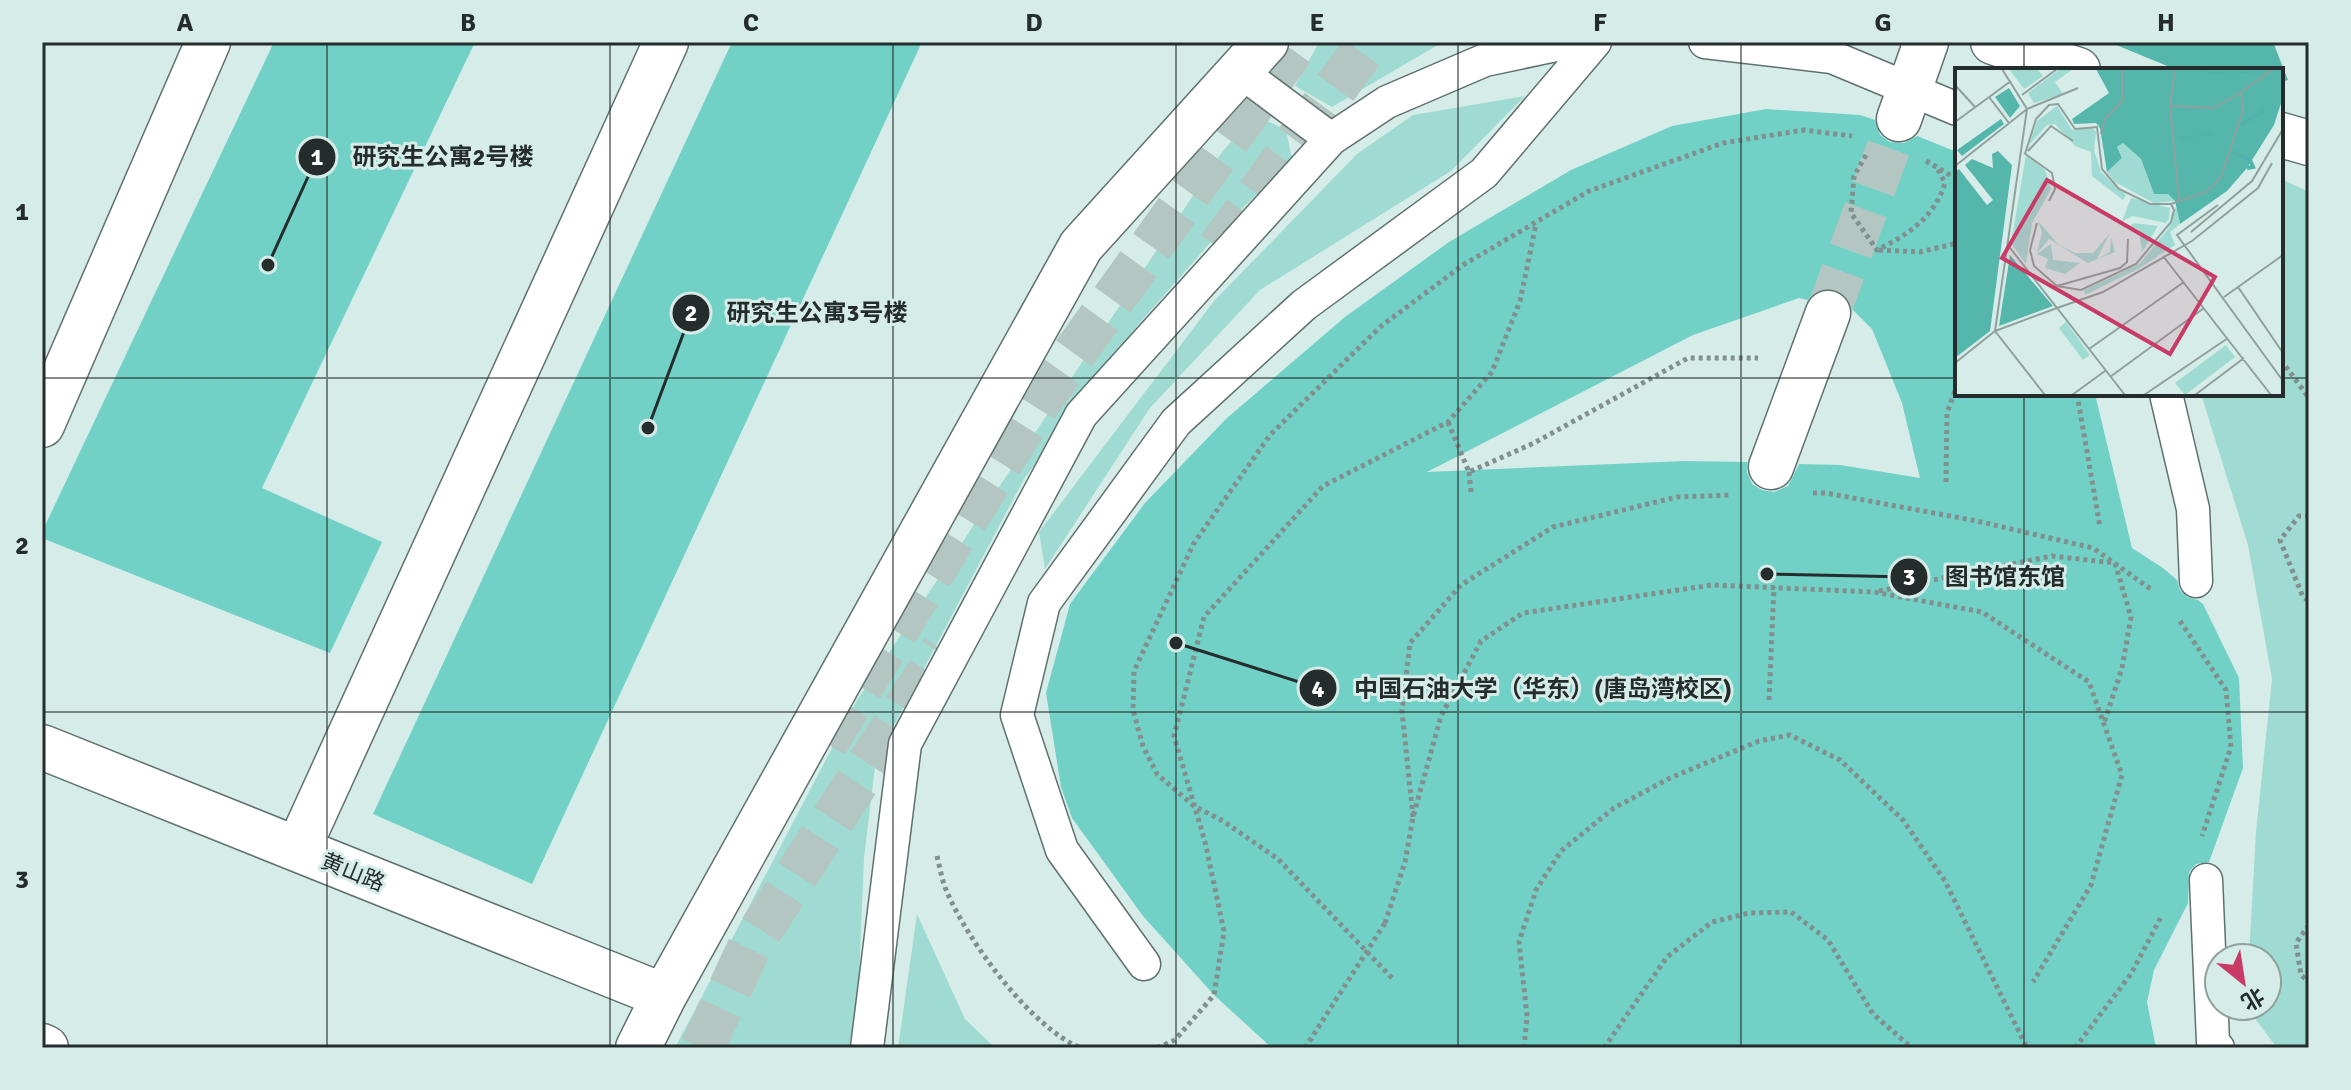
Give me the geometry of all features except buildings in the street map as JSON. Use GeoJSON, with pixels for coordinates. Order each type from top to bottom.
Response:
{"type":"FeatureCollection","features":[{"type":"Feature","properties":{"kind":"street"},"geometry":{"type":"LineString","coordinates":[[42,425],[208,42]]}},
{"type":"Feature","properties":{"kind":"street"},"geometry":{"type":"LineString","coordinates":[[298,849],[666,42]]}},
{"type":"Feature","properties":{"kind":"street"},"geometry":{"type":"LineString","coordinates":[[1896,125],[1926,42]]}},
{"type":"Feature","properties":{"kind":"street"},"geometry":{"type":"LineString","coordinates":[[1993,42],[2072,68]]}},
{"type":"Feature","properties":{"kind":"street"},"geometry":{"type":"LineString","coordinates":[[638,1048],[1081,246],[1253,57]]}},
{"type":"Feature","properties":{"kind":"street"},"geometry":{"type":"LineString","coordinates":[[2283,136],[2309,143]]}},
{"type":"Feature","properties":{"kind":"street"},"geometry":{"type":"LineString","coordinates":[[1771,467],[1828,313]]}},
{"type":"Feature","properties":{"kind":"street","name":"黄山路"},"geometry":{"type":"LineString","coordinates":[[42,747],[664,996]]}},
{"type":"Feature","properties":{"kind":"lane"},"geometry":{"type":"LineString","coordinates":[[867,1048],[905,744],[1081,415],[1331,139],[1387,102],[1485,60],[1570,42]]}},
{"type":"Feature","properties":{"kind":"lane"},"geometry":{"type":"LineString","coordinates":[[1144,964],[1062,850],[1017,715],[1044,603],[1176,422],[1304,305],[1484,173],[1595,42]]}},
{"type":"Feature","properties":{"kind":"lane"},"geometry":{"type":"LineString","coordinates":[[1705,42],[1832,57],[1896,125],[1955,110]]}},
{"type":"Feature","properties":{"kind":"lane"},"geometry":{"type":"LineString","coordinates":[[1253,57],[1331,139]]}},
{"type":"Feature","properties":{"kind":"lane"},"geometry":{"type":"LineString","coordinates":[[2166,396],[2193,509],[2196,581]]}},
{"type":"Feature","properties":{"kind":"lane"},"geometry":{"type":"LineString","coordinates":[[2206,880],[2213,1042],[2218,1048]]}},
{"type":"Feature","properties":{"kind":"path"},"geometry":{"type":"LineString","coordinates":[[1392,978],[1278,859],[1223,821],[1194,806],[1157,774],[1143,746],[1133,710],[1134,671],[1194,543],[1270,435],[1380,327],[1463,265],[1589,191],[1723,143],[1804,130],[1896,125],[1937,167],[1955,178]]}},
{"type":"Feature","properties":{"kind":"path"},"geometry":{"type":"LineString","coordinates":[[1867,153],[1854,176],[1851,213],[1877,250]]}},
{"type":"Feature","properties":{"kind":"path"},"geometry":{"type":"LineString","coordinates":[[1877,250],[1907,235],[1938,203],[1945,183],[1937,167]]}},
{"type":"Feature","properties":{"kind":"path"},"geometry":{"type":"LineString","coordinates":[[1157,1048],[1175,1040],[1214,995],[1224,931],[1205,842],[1174,736],[1204,617],[1323,486],[1448,422],[1492,372],[1520,301],[1536,222]]}},
{"type":"Feature","properties":{"kind":"path"},"geometry":{"type":"LineString","coordinates":[[1877,250],[1920,252],[1955,243]]}},
{"type":"Feature","properties":{"kind":"path"},"geometry":{"type":"LineString","coordinates":[[1469,472],[1534,443],[1688,358],[1811,357]]}},
{"type":"Feature","properties":{"kind":"path"},"geometry":{"type":"LineString","coordinates":[[2283,363],[2309,398]]}},
{"type":"Feature","properties":{"kind":"path"},"geometry":{"type":"LineString","coordinates":[[1946,482],[1947,413],[1955,391]]}},
{"type":"Feature","properties":{"kind":"path"},"geometry":{"type":"LineString","coordinates":[[2077,396],[2100,527]]}},
{"type":"Feature","properties":{"kind":"path"},"geometry":{"type":"LineString","coordinates":[[1448,422],[1469,472],[1471,492]]}},
{"type":"Feature","properties":{"kind":"path"},"geometry":{"type":"LineString","coordinates":[[1811,493],[1826,493],[1977,521],[2093,548],[2161,599]]}},
{"type":"Feature","properties":{"kind":"path"},"geometry":{"type":"LineString","coordinates":[[1413,817],[1402,711],[1410,643],[1461,585],[1553,527],[1677,497],[1737,495]]}},
{"type":"Feature","properties":{"kind":"path"},"geometry":{"type":"LineString","coordinates":[[2309,516],[2299,516],[2280,540],[2303,597],[2309,601]]}},
{"type":"Feature","properties":{"kind":"path"},"geometry":{"type":"LineString","coordinates":[[1874,592],[2052,556],[2115,563]]}},
{"type":"Feature","properties":{"kind":"path"},"geometry":{"type":"LineString","coordinates":[[2104,724],[2122,668],[2131,617],[2115,563]]}},
{"type":"Feature","properties":{"kind":"path"},"geometry":{"type":"LineString","coordinates":[[1305,1048],[1385,923],[1405,862],[1413,817],[1441,716],[1481,641],[1523,613],[1712,585],[1874,592],[1982,612],[2089,682],[2122,775],[2091,885],[2033,982]]}},
{"type":"Feature","properties":{"kind":"path"},"geometry":{"type":"LineString","coordinates":[[1769,700],[1774,587]]}},
{"type":"Feature","properties":{"kind":"path"},"geometry":{"type":"LineString","coordinates":[[2177,617],[2226,690],[2231,747],[2198,846]]}},
{"type":"Feature","properties":{"kind":"path"},"geometry":{"type":"LineString","coordinates":[[1524,1048],[1527,1016],[1519,942],[1536,890],[1561,851],[1614,808],[1670,778],[1759,741],[1790,735],[1840,760],[1903,820],[1945,881],[2027,1048]]}},
{"type":"Feature","properties":{"kind":"path"},"geometry":{"type":"LineString","coordinates":[[934,847],[947,892],[984,956],[1029,1011],[1064,1042],[1081,1048]]}},
{"type":"Feature","properties":{"kind":"path"},"geometry":{"type":"LineString","coordinates":[[2075,1048],[2131,974],[2165,910]]}},
{"type":"Feature","properties":{"kind":"path"},"geometry":{"type":"LineString","coordinates":[[1604,1048],[1667,957],[1712,922],[1749,913],[1791,912],[1828,940],[1873,1014],[1912,1048]]}},
{"type":"Feature","properties":{"kind":"path"},"geometry":{"type":"LineString","coordinates":[[2309,925],[2296,943],[2301,975],[2309,982]]}},
{"type":"Feature","properties":{"kind":"shaded area"},"geometry":{"type":"Polygon","coordinates":[[[1319,42],[1443,42],[1332,107],[1295,86],[1319,42]]]}},
{"type":"Feature","properties":{"kind":"shaded area"},"geometry":{"type":"Polygon","coordinates":[[[2109,42],[2273,42],[2288,80],[2283,81],[2283,68],[2172,68],[2109,42]]]}},
{"type":"Feature","properties":{"kind":"shaded area"},"geometry":{"type":"Polygon","coordinates":[[[1525,96],[1451,171],[1260,290],[1150,408],[1045,569],[1039,532],[1214,301],[1357,154],[1413,115],[1525,96]]]}},
{"type":"Feature","properties":{"kind":"shaded area"},"geometry":{"type":"Polygon","coordinates":[[[1253,114],[1286,130],[1292,159],[1224,227],[1137,326],[1024,479],[876,759],[864,858],[856,1048],[675,1048],[856,702],[1220,155],[1253,114]]]}},
{"type":"Feature","properties":{"kind":"shaded area"},"geometry":{"type":"Polygon","coordinates":[[[2283,180],[2309,192],[2309,1048],[2277,1048],[2258,1022],[2283,1022],[2283,942],[2250,942],[2256,832],[2272,679],[2248,545],[2202,396],[2283,396],[2283,180]]]}},
{"type":"Feature","properties":{"kind":"shaded area"},"geometry":{"type":"Polygon","coordinates":[[[917,914],[965,1019],[995,1048],[898,1048],[917,914]]]}},
{"type":"Feature","properties":{"kind":"tunnel"},"geometry":{"type":"LineString","coordinates":[[826,743],[1037,405],[1298,42]]}},
{"type":"Feature","properties":{"kind":"tunnel"},"geometry":{"type":"LineString","coordinates":[[1219,248],[1369,42]]}},
{"type":"Feature","properties":{"kind":"tunnel"},"geometry":{"type":"LineString","coordinates":[[1828,313],[1899,119]]}},
{"type":"Feature","properties":{"kind":"tunnel"},"geometry":{"type":"LineString","coordinates":[[702,1048],[749,948],[943,650]]}},
{"type":"Feature","properties":{"kind":"place","name":"研究生公寓2号楼"},"geometry":{"type":"Point","coordinates":[268,265]}},
{"type":"Feature","properties":{"kind":"place","name":"研究生公寓3号楼"},"geometry":{"type":"Point","coordinates":[648,428]}},
{"type":"Feature","properties":{"kind":"place","name":"图书馆东馆"},"geometry":{"type":"Point","coordinates":[1767,574]}},
{"type":"Feature","properties":{"kind":"place","name":"中国石油大学（华东）(唐岛湾校区)"},"geometry":{"type":"Point","coordinates":[1176,643]}}]}
